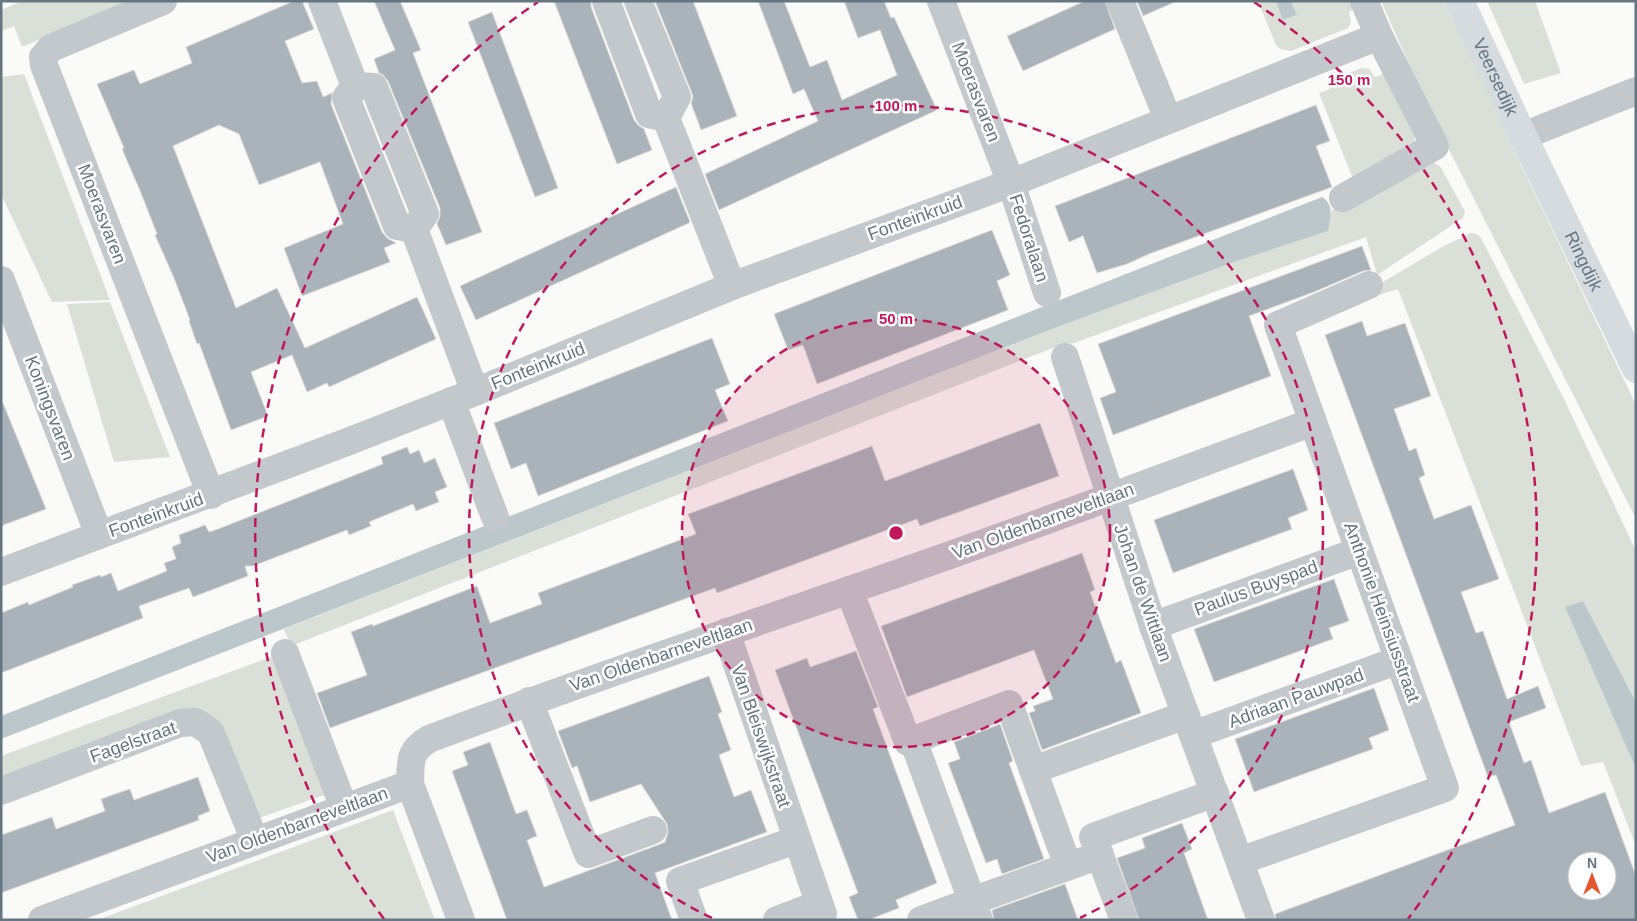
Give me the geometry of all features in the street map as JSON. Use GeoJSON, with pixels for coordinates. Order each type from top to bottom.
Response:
{"type":"FeatureCollection","features":[{"type":"Feature","properties":{"kind":"main road","name":"Veersedijk"},"geometry":{"type":"LineString","coordinates":[[1460,1],[1527,145]]}},
{"type":"Feature","properties":{"kind":"main road","name":"Ringdijk"},"geometry":{"type":"LineString","coordinates":[[1527,145],[1636,369]]}},
{"type":"Feature","properties":{"kind":"street","name":"Moerasvaren"},"geometry":{"type":"LineString","coordinates":[[163,1],[51,48],[43,56],[44,65],[211,494]]}},
{"type":"Feature","properties":{"kind":"street"},"geometry":{"type":"LineString","coordinates":[[322,1],[355,86],[374,87],[424,214],[414,229],[463,396],[495,517]]}},
{"type":"Feature","properties":{"kind":"street"},"geometry":{"type":"LineString","coordinates":[[606,1],[649,114],[666,118]]}},
{"type":"Feature","properties":{"kind":"street"},"geometry":{"type":"LineString","coordinates":[[638,1],[677,97],[666,118],[732,286]]}},
{"type":"Feature","properties":{"kind":"street","name":"Moerasvaren"},"geometry":{"type":"LineString","coordinates":[[941,1],[1011,182]]}},
{"type":"Feature","properties":{"kind":"street"},"geometry":{"type":"LineString","coordinates":[[1120,1],[1168,119]]}},
{"type":"Feature","properties":{"kind":"street"},"geometry":{"type":"LineString","coordinates":[[1343,198],[1435,146],[1379,36],[1364,1]]}},
{"type":"Feature","properties":{"kind":"street","name":"Fonteinkruid"},"geometry":{"type":"LineString","coordinates":[[1,572],[211,494],[463,396],[732,286],[1011,182],[1379,36]]}},
{"type":"Feature","properties":{"kind":"street"},"geometry":{"type":"LineString","coordinates":[[1527,145],[1636,91]]}},
{"type":"Feature","properties":{"kind":"street","name":"Fedoralaan"},"geometry":{"type":"LineString","coordinates":[[1011,182],[1047,293]]}},
{"type":"Feature","properties":{"kind":"street","name":"Koningsvaren"},"geometry":{"type":"LineString","coordinates":[[1,280],[99,535]]}},
{"type":"Feature","properties":{"kind":"street","name":"Anthonie Heinsiusstraat"},"geometry":{"type":"LineString","coordinates":[[1240,861],[1446,788],[1278,325],[1369,285]]}},
{"type":"Feature","properties":{"kind":"street","name":"Johan de Wittlaan"},"geometry":{"type":"LineString","coordinates":[[1065,357],[1153,626],[1261,920]]}},
{"type":"Feature","properties":{"kind":"street","name":"Van Oldenbarneveltlaan"},"geometry":{"type":"LineString","coordinates":[[42,920],[410,784],[411,759],[418,746],[429,739],[530,701],[920,566],[1313,422]]}},
{"type":"Feature","properties":{"kind":"street","name":"Paulus Buyspad"},"geometry":{"type":"LineString","coordinates":[[1153,626],[1359,551]]}},
{"type":"Feature","properties":{"kind":"street"},"geometry":{"type":"LineString","coordinates":[[849,590],[908,742],[1009,704],[1068,866]]}},
{"type":"Feature","properties":{"kind":"street","name":"Van Bleiswijkstraat"},"geometry":{"type":"LineString","coordinates":[[726,632],[821,909],[785,918]]}},
{"type":"Feature","properties":{"kind":"street"},"geometry":{"type":"LineString","coordinates":[[285,653],[344,808]]}},
{"type":"Feature","properties":{"kind":"street","name":"Adriaan Pauwpad"},"geometry":{"type":"LineString","coordinates":[[1190,725],[1399,660]]}},
{"type":"Feature","properties":{"kind":"street"},"geometry":{"type":"LineString","coordinates":[[530,701],[588,854],[653,830]]}},
{"type":"Feature","properties":{"kind":"street","name":"Fagelstraat"},"geometry":{"type":"LineString","coordinates":[[1,791],[180,723],[196,722],[211,733],[254,841]]}},
{"type":"Feature","properties":{"kind":"street"},"geometry":{"type":"LineString","coordinates":[[1033,770],[1190,725]]}},
{"type":"Feature","properties":{"kind":"street"},"geometry":{"type":"LineString","coordinates":[[913,740],[975,910]]}},
{"type":"Feature","properties":{"kind":"street"},"geometry":{"type":"LineString","coordinates":[[410,784],[461,920]]}},
{"type":"Feature","properties":{"kind":"street"},"geometry":{"type":"LineString","coordinates":[[1124,920],[1093,837],[1215,793]]}},
{"type":"Feature","properties":{"kind":"street"},"geometry":{"type":"LineString","coordinates":[[694,920],[680,881],[796,840]]}},
{"type":"Feature","properties":{"kind":"street"},"geometry":{"type":"LineString","coordinates":[[921,920],[975,910],[1068,866],[1100,855]]}},
{"type":"Feature","properties":{"kind":"shaded area"},"geometry":{"type":"Polygon","coordinates":[[[22,1],[130,1],[22,47],[14,26],[1,31],[1,10],[22,1]]]}},
{"type":"Feature","properties":{"kind":"shaded area"},"geometry":{"type":"Polygon","coordinates":[[[1258,1],[1276,1],[1284,20],[1297,15],[1291,1],[1351,1],[1354,9],[1349,12],[1351,22],[1348,28],[1291,51],[1280,49],[1276,45],[1258,1]]]}},
{"type":"Feature","properties":{"kind":"shaded area"},"geometry":{"type":"Polygon","coordinates":[[[1276,1],[1291,1],[1297,15],[1283,20],[1276,1]]]}},
{"type":"Feature","properties":{"kind":"shaded area"},"geometry":{"type":"Polygon","coordinates":[[[1381,1],[1446,1],[1513,148],[1636,405],[1636,519],[1433,118],[1381,1]]]}},
{"type":"Feature","properties":{"kind":"shaded area"},"geometry":{"type":"Polygon","coordinates":[[[1487,1],[1535,1],[1561,73],[1524,84],[1487,1]]]}},
{"type":"Feature","properties":{"kind":"shaded area"},"geometry":{"type":"Polygon","coordinates":[[[1362,68],[1369,69],[1375,77],[1383,74],[1415,137],[1415,144],[1353,179],[1319,93],[1330,89],[1327,81],[1362,68]]]}},
{"type":"Feature","properties":{"kind":"shaded area"},"geometry":{"type":"Polygon","coordinates":[[[24,74],[110,300],[52,302],[1,194],[1,77],[24,74]]]}},
{"type":"Feature","properties":{"kind":"shaded area"},"geometry":{"type":"Polygon","coordinates":[[[1431,161],[1440,166],[1465,212],[1463,218],[1377,275],[1366,237],[1074,343],[1058,346],[291,646],[284,629],[1052,329],[1237,261],[1327,231],[1332,210],[1420,164],[1431,161]]]}},
{"type":"Feature","properties":{"kind":"shaded area"},"geometry":{"type":"Polygon","coordinates":[[[1322,197],[1329,204],[1330,208],[1328,231],[1237,261],[1052,329],[1,739],[1,716],[1322,197]]]}},
{"type":"Feature","properties":{"kind":"shaded area"},"geometry":{"type":"Polygon","coordinates":[[[1471,233],[1477,234],[1481,238],[1563,397],[1636,551],[1636,702],[1583,601],[1565,607],[1636,769],[1636,846],[1603,762],[1581,766],[1398,289],[1379,295],[1376,286],[1442,247],[1471,233]]]}},
{"type":"Feature","properties":{"kind":"shaded area"},"geometry":{"type":"Polygon","coordinates":[[[110,302],[170,457],[114,462],[67,304],[110,302]]]}},
{"type":"Feature","properties":{"kind":"shaded area"},"geometry":{"type":"Polygon","coordinates":[[[1583,601],[1636,702],[1636,769],[1565,607],[1583,601]]]}},
{"type":"Feature","properties":{"kind":"shaded area"},"geometry":{"type":"Polygon","coordinates":[[[274,656],[327,794],[259,818],[217,724],[1,779],[1,756],[274,656]]]}},
{"type":"Feature","properties":{"kind":"shaded area"},"geometry":{"type":"Polygon","coordinates":[[[393,810],[435,920],[97,920],[393,810]]]}},
{"type":"Feature","properties":{"kind":"building"},"geometry":{"type":"Polygon","coordinates":[[[294,1],[302,1],[314,29],[285,41],[302,83],[317,81],[323,97],[332,93],[331,104],[382,232],[387,238],[396,243],[384,248],[390,262],[302,296],[284,248],[343,224],[320,162],[259,185],[239,134],[219,125],[173,146],[236,308],[277,288],[305,348],[417,297],[436,339],[329,387],[327,383],[307,392],[292,355],[251,372],[268,416],[231,430],[199,343],[197,344],[174,278],[155,235],[157,234],[122,149],[124,148],[97,84],[134,70],[140,84],[192,63],[186,47],[294,1]]]}},
{"type":"Feature","properties":{"kind":"building"},"geometry":{"type":"Polygon","coordinates":[[[374,1],[400,1],[421,50],[413,53],[482,232],[446,245],[437,224],[440,208],[388,81],[379,73],[374,59],[395,50],[374,1]]]}},
{"type":"Feature","properties":{"kind":"building"},"geometry":{"type":"Polygon","coordinates":[[[554,1],[591,1],[591,7],[634,120],[644,129],[652,150],[617,164],[554,1]]]}},
{"type":"Feature","properties":{"kind":"building"},"geometry":{"type":"Polygon","coordinates":[[[655,1],[693,1],[737,116],[701,130],[691,103],[693,97],[691,91],[655,1]]]}},
{"type":"Feature","properties":{"kind":"building"},"geometry":{"type":"Polygon","coordinates":[[[758,1],[784,1],[810,67],[827,60],[842,100],[897,75],[880,30],[858,38],[844,1],[884,1],[891,18],[894,17],[937,110],[719,210],[705,174],[818,121],[804,89],[793,94],[758,1]]]}},
{"type":"Feature","properties":{"kind":"building"},"geometry":{"type":"Polygon","coordinates":[[[1085,1],[1105,1],[1115,29],[1023,71],[1007,36],[1085,1]]]}},
{"type":"Feature","properties":{"kind":"building"},"geometry":{"type":"Polygon","coordinates":[[[1137,1],[1177,1],[1143,16],[1137,1]]]}},
{"type":"Feature","properties":{"kind":"building"},"geometry":{"type":"Polygon","coordinates":[[[492,12],[558,188],[535,197],[468,22],[492,12]]]}},
{"type":"Feature","properties":{"kind":"building"},"geometry":{"type":"Polygon","coordinates":[[[1316,105],[1330,141],[1316,146],[1332,187],[1149,254],[1127,264],[1097,273],[1083,236],[1069,242],[1055,206],[1316,105]]]}},
{"type":"Feature","properties":{"kind":"building"},"geometry":{"type":"Polygon","coordinates":[[[676,187],[689,223],[476,320],[460,286],[676,187]]]}},
{"type":"Feature","properties":{"kind":"building"},"geometry":{"type":"Polygon","coordinates":[[[992,230],[1010,275],[997,281],[1008,310],[817,384],[803,345],[788,350],[774,314],[992,230]]]}},
{"type":"Feature","properties":{"kind":"building"},"geometry":{"type":"Polygon","coordinates":[[[1362,246],[1371,270],[1363,271],[1314,292],[1249,316],[1271,376],[1113,435],[1100,398],[1116,392],[1098,344],[1362,246]]]}},
{"type":"Feature","properties":{"kind":"building"},"geometry":{"type":"Polygon","coordinates":[[[1362,321],[1367,336],[1405,323],[1431,396],[1394,409],[1409,451],[1416,448],[1425,475],[1419,478],[1434,519],[1471,505],[1499,579],[1461,592],[1476,633],[1483,631],[1507,699],[1538,686],[1546,708],[1509,722],[1524,763],[1531,760],[1549,813],[1605,792],[1636,876],[1636,920],[1276,920],[1275,914],[1515,825],[1496,775],[1488,777],[1325,335],[1362,321]]]}},
{"type":"Feature","properties":{"kind":"building"},"geometry":{"type":"Polygon","coordinates":[[[712,338],[730,384],[715,390],[728,421],[538,496],[526,463],[511,469],[494,423],[712,338]]]}},
{"type":"Feature","properties":{"kind":"building"},"geometry":{"type":"Polygon","coordinates":[[[3,403],[46,509],[1,526],[1,404],[3,403]]]}},
{"type":"Feature","properties":{"kind":"building"},"geometry":{"type":"Polygon","coordinates":[[[1040,423],[1059,476],[920,526],[917,519],[717,593],[715,588],[330,728],[317,693],[367,675],[351,632],[372,624],[373,626],[477,586],[490,623],[542,604],[538,593],[696,534],[688,514],[872,446],[885,481],[1040,423]]]}},
{"type":"Feature","properties":{"kind":"building"},"geometry":{"type":"Polygon","coordinates":[[[407,447],[410,454],[419,450],[424,463],[435,458],[447,487],[435,492],[439,502],[416,511],[413,504],[369,522],[371,526],[349,535],[347,530],[253,566],[245,566],[248,576],[193,597],[189,588],[139,606],[143,618],[1,673],[1,613],[28,602],[29,605],[73,587],[72,585],[100,575],[101,577],[111,573],[118,591],[167,571],[164,563],[176,559],[172,547],[181,543],[179,535],[205,525],[209,532],[218,529],[383,464],[381,457],[407,447]]]}},
{"type":"Feature","properties":{"kind":"building"},"geometry":{"type":"Polygon","coordinates":[[[1293,469],[1308,510],[1288,518],[1292,529],[1173,573],[1154,520],[1293,469]]]}},
{"type":"Feature","properties":{"kind":"building"},"geometry":{"type":"Polygon","coordinates":[[[1082,553],[1095,590],[1090,592],[1116,663],[1121,660],[1141,713],[1042,750],[1029,713],[1035,711],[1033,706],[1053,699],[1034,650],[907,697],[881,626],[1082,553]]]}},
{"type":"Feature","properties":{"kind":"building"},"geometry":{"type":"Polygon","coordinates":[[[1334,579],[1349,621],[1329,628],[1333,639],[1214,682],[1194,629],[1334,579]]]}},
{"type":"Feature","properties":{"kind":"building"},"geometry":{"type":"Polygon","coordinates":[[[856,651],[878,707],[873,709],[937,883],[896,900],[899,908],[868,920],[858,920],[849,897],[858,893],[775,670],[807,658],[810,667],[856,651]]]}},
{"type":"Feature","properties":{"kind":"building"},"geometry":{"type":"Polygon","coordinates":[[[709,676],[722,712],[718,714],[731,750],[719,755],[734,797],[751,790],[767,832],[655,873],[672,920],[507,920],[452,771],[468,765],[463,752],[490,742],[516,814],[527,810],[537,836],[527,840],[544,887],[665,842],[668,832],[667,824],[641,784],[590,802],[577,766],[572,768],[558,731],[709,676]]]}},
{"type":"Feature","properties":{"kind":"building"},"geometry":{"type":"Polygon","coordinates":[[[1374,688],[1389,730],[1369,738],[1373,749],[1254,792],[1235,739],[1374,688]]]}},
{"type":"Feature","properties":{"kind":"building"},"geometry":{"type":"Polygon","coordinates":[[[1000,724],[1013,761],[1009,763],[1044,859],[1002,874],[997,859],[986,863],[948,763],[960,759],[954,742],[1000,724]]]}},
{"type":"Feature","properties":{"kind":"building"},"geometry":{"type":"Polygon","coordinates":[[[198,777],[210,811],[198,816],[199,820],[1,893],[1,835],[52,817],[56,829],[105,811],[101,799],[130,789],[134,800],[198,777]]]}},
{"type":"Feature","properties":{"kind":"building"},"geometry":{"type":"Polygon","coordinates":[[[1182,823],[1192,849],[1184,853],[1208,920],[1139,920],[1117,858],[1145,848],[1142,838],[1182,823]]]}},
{"type":"Feature","properties":{"kind":"building"},"geometry":{"type":"Polygon","coordinates":[[[1065,884],[1078,920],[994,920],[992,910],[1065,884]]]}}]}
